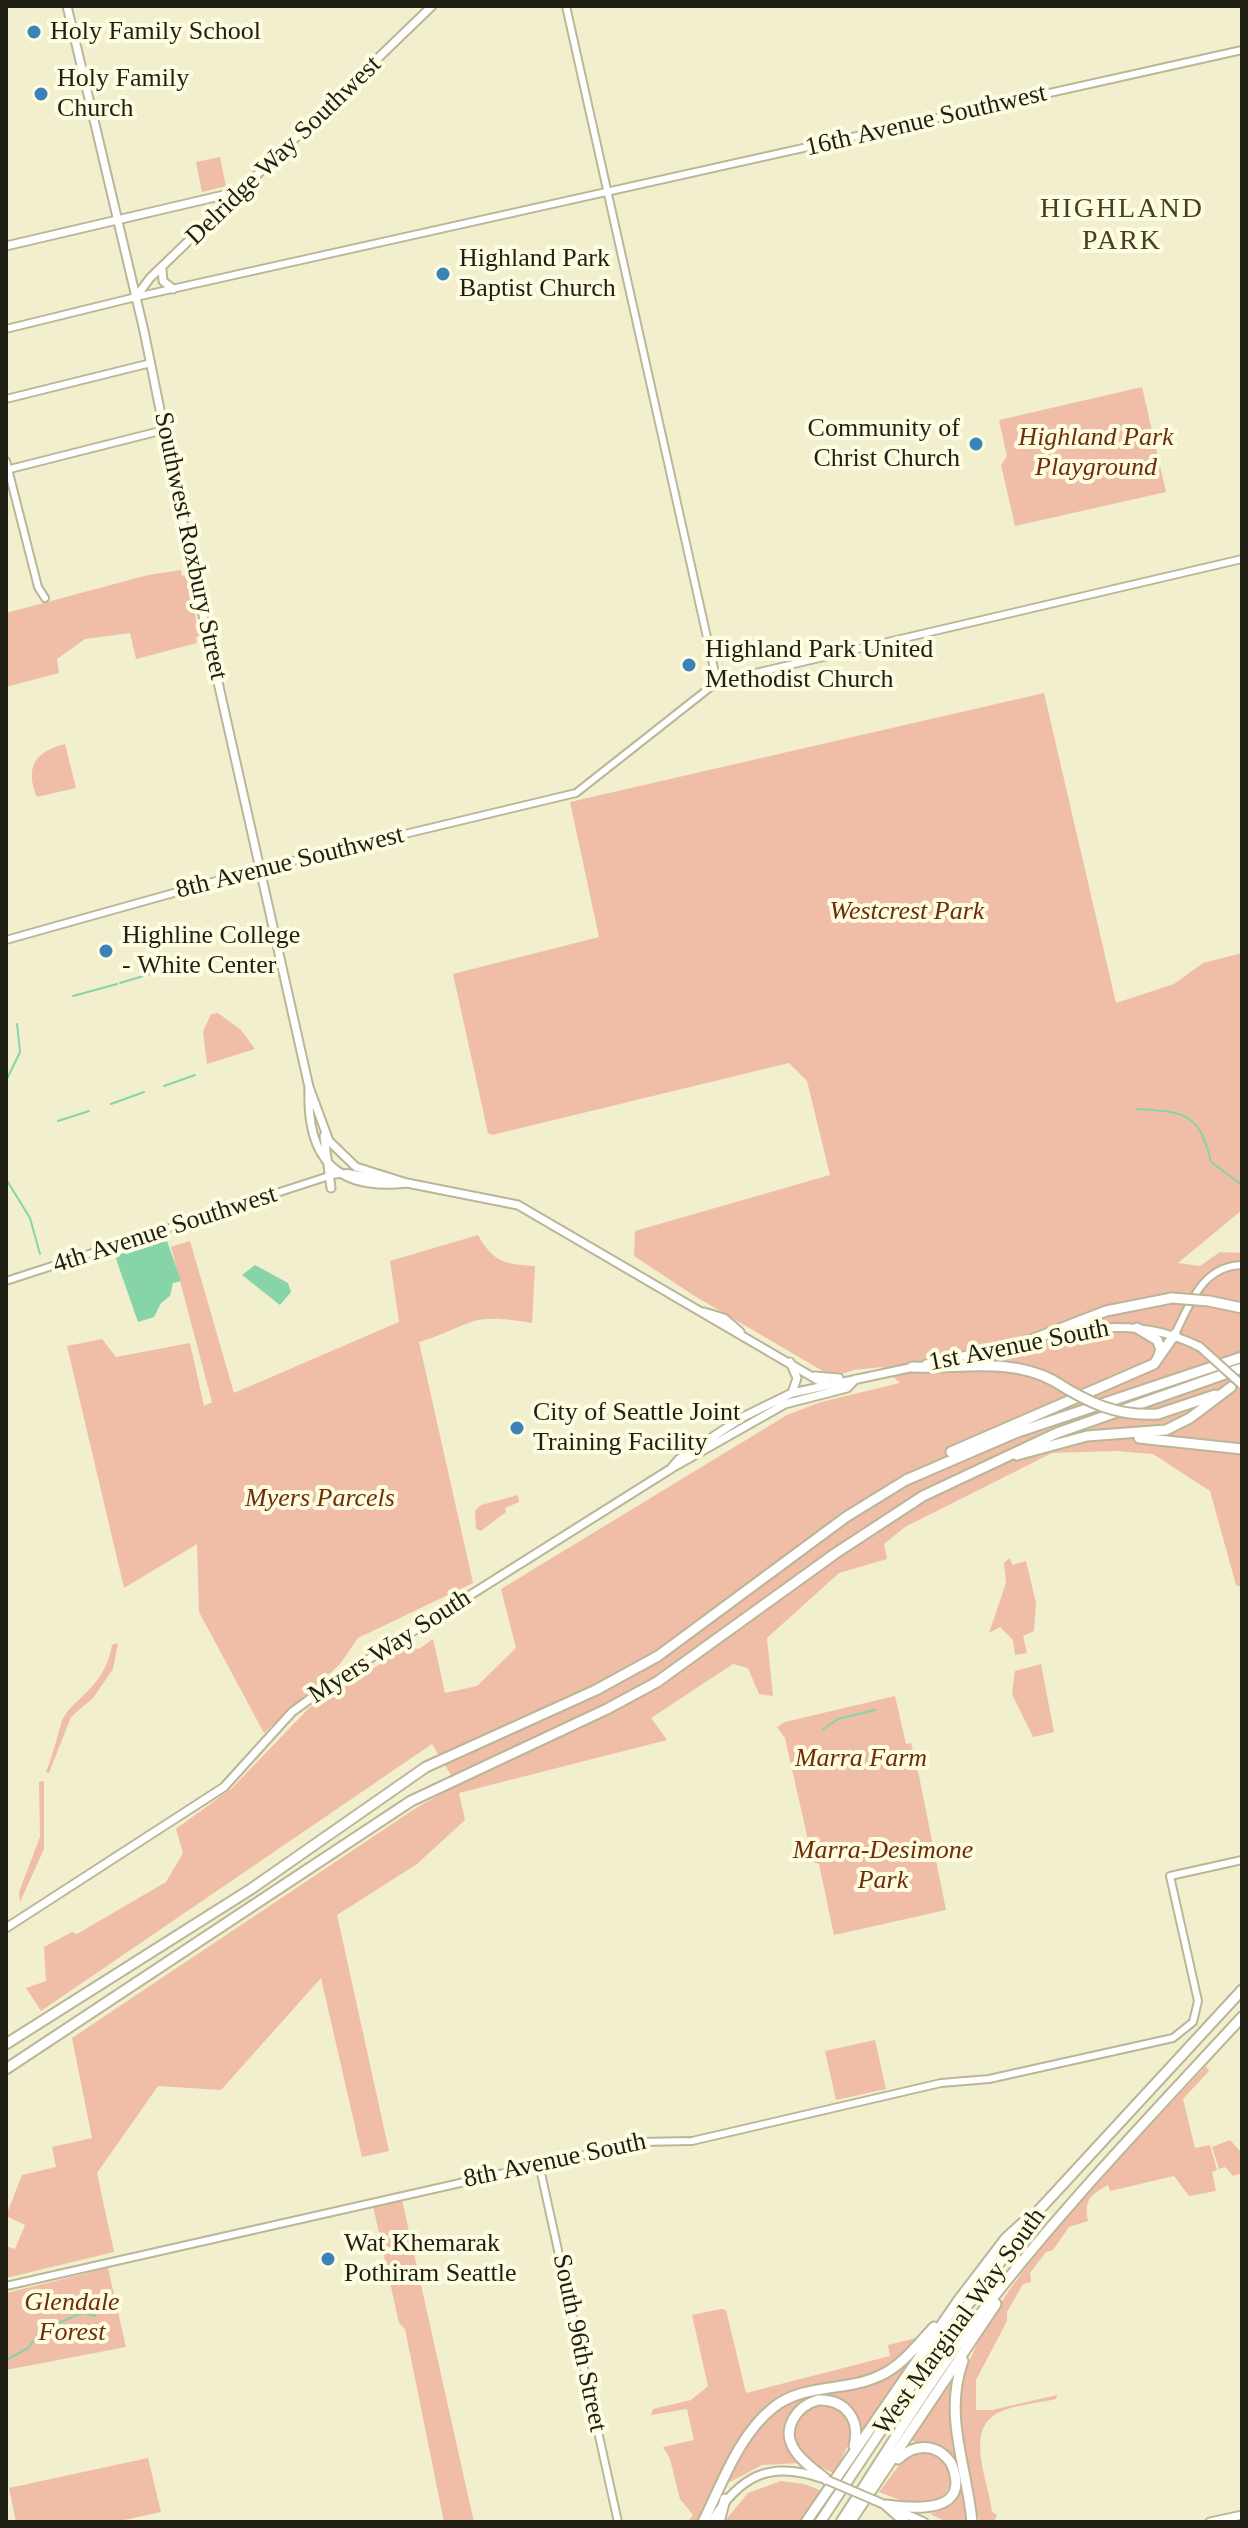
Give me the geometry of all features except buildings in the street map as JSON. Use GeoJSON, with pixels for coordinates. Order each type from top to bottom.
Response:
{"type":"FeatureCollection","features":[{"type":"Feature","properties":{"kind":"highway"},"geometry":{"type":"LineString","coordinates":[[1026,1342],[1106,1311],[1172,1298],[1242,1308]]}},
{"type":"Feature","properties":{"kind":"highway"},"geometry":{"type":"LineString","coordinates":[[1137,1328],[1159,1343],[1160,1352],[1154,1364]]}},
{"type":"Feature","properties":{"kind":"highway"},"geometry":{"type":"LineString","coordinates":[[6,2044],[251,1889],[413,1774],[596,1690],[658,1656],[846,1517],[981,1437],[1154,1364],[1175,1334]]}},
{"type":"Feature","properties":{"kind":"highway"},"geometry":{"type":"LineString","coordinates":[[932,1466],[1015,1433],[1242,1357]]}},
{"type":"Feature","properties":{"kind":"highway"},"geometry":{"type":"LineString","coordinates":[[912,1367],[1009,1366],[1034,1371],[1102,1408],[1132,1415],[1182,1409],[1240,1385]]}},
{"type":"Feature","properties":{"kind":"highway"},"geometry":{"type":"LineString","coordinates":[[6,2069],[411,1801],[636,1695],[902,1508],[983,1466],[1057,1433],[1242,1368]]}},
{"type":"Feature","properties":{"kind":"highway"},"geometry":{"type":"LineString","coordinates":[[983,1466],[1066,1440],[1156,1432],[1174,1427],[1240,1385]]}},
{"type":"Feature","properties":{"kind":"highway"},"geometry":{"type":"LineString","coordinates":[[1112,1435],[1242,1449]]}},
{"type":"Feature","properties":{"kind":"highway","name":"West Marginal Way South"},"geometry":{"type":"LineString","coordinates":[[820,2522],[942,2339],[1040,2209],[1242,1990]]}},
{"type":"Feature","properties":{"kind":"highway","name":"West Marginal Way South"},"geometry":{"type":"LineString","coordinates":[[841,2522],[968,2331],[1021,2264],[1062,2213],[1242,2017]]}},
{"type":"Feature","properties":{"kind":"highway"},"geometry":{"type":"LineString","coordinates":[[806,2522],[958,2301],[1006,2238],[1040,2209]]}},
{"type":"Feature","properties":{"kind":"highway"},"geometry":{"type":"LineString","coordinates":[[850,2522],[969,2347],[1021,2264]]}},
{"type":"Feature","properties":{"kind":"highway"},"geometry":{"type":"LineString","coordinates":[[703,2522],[749,2434],[771,2409],[799,2393],[862,2382],[891,2370],[958,2301]]}},
{"type":"Feature","properties":{"kind":"highway"},"geometry":{"type":"LineString","coordinates":[[969,2347],[953,2399],[973,2520]]}},
{"type":"Feature","properties":{"kind":"highway"},"geometry":{"type":"LineString","coordinates":[[827,2480],[799,2457],[791,2443],[790,2427],[800,2409],[811,2402],[826,2400],[845,2407],[856,2431],[855,2444],[848,2458]]}},
{"type":"Feature","properties":{"kind":"highway"},"geometry":{"type":"LineString","coordinates":[[880,2479],[901,2456],[921,2447],[941,2452],[955,2474],[950,2496],[938,2506],[922,2510],[886,2505]]}},
{"type":"Feature","properties":{"kind":"highway"},"geometry":{"type":"LineString","coordinates":[[719,2522],[725,2499]]}},
{"type":"Feature","properties":{"kind":"highway"},"geometry":{"type":"LineString","coordinates":[[886,2505],[905,2522]]}},
{"type":"Feature","properties":{"kind":"main road","name":"Southwest Roxbury Street"},"geometry":{"type":"LineString","coordinates":[[67,6],[119,219],[309,1087],[324,1130],[340,1154],[356,1167],[407,1183]]}},
{"type":"Feature","properties":{"kind":"main road","name":"Delridge Way Southwest"},"geometry":{"type":"LineString","coordinates":[[136,297],[150,278],[162,270],[432,6]]}},
{"type":"Feature","properties":{"kind":"main road"},"geometry":{"type":"LineString","coordinates":[[6,246],[243,191]]}},
{"type":"Feature","properties":{"kind":"main road"},"geometry":{"type":"LineString","coordinates":[[206,199],[217,206],[216,217]]}},
{"type":"Feature","properties":{"kind":"main road"},"geometry":{"type":"LineString","coordinates":[[162,270],[163,281],[173,289]]}},
{"type":"Feature","properties":{"kind":"main road"},"geometry":{"type":"LineString","coordinates":[[131,275],[150,278]]}},
{"type":"Feature","properties":{"kind":"main road","name":"Southwest Roxbury Street"},"geometry":{"type":"LineString","coordinates":[[309,1087],[313,1127],[330,1175]]}},
{"type":"Feature","properties":{"kind":"main road"},"geometry":{"type":"LineString","coordinates":[[324,1130],[330,1175],[383,1186],[407,1183],[518,1205],[701,1311],[724,1318],[742,1334],[821,1382],[847,1388],[852,1379]]}},
{"type":"Feature","properties":{"kind":"main road","name":"1st Avenue South"},"geometry":{"type":"LineString","coordinates":[[852,1379],[1093,1327],[1137,1328],[1175,1334],[1200,1347],[1240,1385]]}},
{"type":"Feature","properties":{"kind":"main road"},"geometry":{"type":"LineString","coordinates":[[789,1360],[797,1378],[792,1393]]}},
{"type":"Feature","properties":{"kind":"main road"},"geometry":{"type":"LineString","coordinates":[[801,1398],[821,1382],[852,1379]]}},
{"type":"Feature","properties":{"kind":"main road","name":"Myers Way South"},"geometry":{"type":"LineString","coordinates":[[672,1468],[679,1459],[743,1417],[821,1382],[852,1379]]}},
{"type":"Feature","properties":{"kind":"main road","name":"Myers Way South"},"geometry":{"type":"LineString","coordinates":[[6,1928],[224,1787],[311,1696],[672,1468],[801,1398],[847,1388]]}},
{"type":"Feature","properties":{"kind":"main road"},"geometry":{"type":"LineString","coordinates":[[711,2522],[725,2499],[749,2480],[773,2471],[792,2470],[827,2480],[924,2522]]}},
{"type":"Feature","properties":{"kind":"main road"},"geometry":{"type":"LineString","coordinates":[[1210,2522],[1242,2515]]}},
{"type":"Feature","properties":{"kind":"street"},"geometry":{"type":"LineString","coordinates":[[566,6],[717,682],[1242,559]]}},
{"type":"Feature","properties":{"kind":"street","name":"16th Avenue Southwest"},"geometry":{"type":"LineString","coordinates":[[6,328],[1242,50]]}},
{"type":"Feature","properties":{"kind":"street"},"geometry":{"type":"LineString","coordinates":[[6,399],[151,363]]}},
{"type":"Feature","properties":{"kind":"street"},"geometry":{"type":"LineString","coordinates":[[7,470],[164,430]]}},
{"type":"Feature","properties":{"kind":"street"},"geometry":{"type":"LineString","coordinates":[[6,461],[37,585],[45,598]]}},
{"type":"Feature","properties":{"kind":"street","name":"8th Avenue Southwest"},"geometry":{"type":"LineString","coordinates":[[6,940],[259,869],[576,793],[717,682]]}},
{"type":"Feature","properties":{"kind":"street"},"geometry":{"type":"LineString","coordinates":[[330,1175],[407,1183]]}},
{"type":"Feature","properties":{"kind":"street","name":"4th Avenue Southwest"},"geometry":{"type":"LineString","coordinates":[[6,1281],[330,1175]]}},
{"type":"Feature","properties":{"kind":"street"},"geometry":{"type":"LineString","coordinates":[[1175,1334],[1203,1281],[1224,1268],[1242,1265]]}},
{"type":"Feature","properties":{"kind":"street","name":"8th Avenue South"},"geometry":{"type":"LineString","coordinates":[[6,2286],[641,2142],[692,2141],[941,2083],[989,2079],[1173,2038],[1193,2022],[1198,1996],[1170,1876],[1242,1860]]}},
{"type":"Feature","properties":{"kind":"street","name":"South 96th Street"},"geometry":{"type":"LineString","coordinates":[[539,2164],[618,2522]]}},
{"type":"Feature","properties":{"kind":"green space"},"geometry":{"type":"Polygon","coordinates":[[[220,157],[226,186],[202,192],[196,162],[220,157]]]}},
{"type":"Feature","properties":{"kind":"green space","name":"Highland Park Playground"},"geometry":{"type":"Polygon","coordinates":[[[1142,387],[1166,492],[1015,526],[1001,465],[1007,456],[999,420],[1142,387]]]}},
{"type":"Feature","properties":{"kind":"green space"},"geometry":{"type":"Polygon","coordinates":[[[181,570],[182,576],[186,575],[200,636],[196,637],[197,643],[136,659],[130,633],[85,639],[57,659],[59,673],[6,687],[6,613],[148,575],[181,570]]]}},
{"type":"Feature","properties":{"kind":"green space","name":"Westcrest Park"},"geometry":{"type":"Polygon","coordinates":[[[1044,693],[1116,1003],[1174,984],[1203,963],[1242,953],[1242,1210],[1178,1263],[1200,1266],[1220,1252],[1242,1253],[1242,1587],[1236,1585],[1210,1491],[1153,1454],[1115,1451],[1052,1453],[905,1527],[884,1544],[887,1559],[839,1573],[767,1638],[773,1696],[759,1694],[748,1668],[733,1664],[651,1718],[667,1740],[459,1793],[465,1820],[417,1864],[337,1915],[389,2151],[362,2157],[321,1978],[221,2090],[158,2086],[97,2173],[114,2252],[6,2278],[6,2246],[15,2249],[25,2225],[6,2216],[22,2175],[56,2167],[52,2147],[92,2138],[72,2038],[416,1808],[457,1785],[432,1744],[41,2011],[26,1988],[46,1981],[44,1947],[72,1932],[77,1934],[166,1882],[183,1853],[176,1829],[232,1788],[310,1707],[408,1647],[419,1649],[433,1639],[445,1693],[477,1686],[516,1648],[501,1589],[787,1415],[821,1402],[900,1383],[882,1367],[854,1370],[833,1377],[693,1295],[634,1256],[635,1231],[830,1175],[807,1081],[789,1063],[492,1135],[488,1133],[453,974],[599,937],[570,802],[1044,693]]]}},
{"type":"Feature","properties":{"kind":"green space"},"geometry":{"type":"Polygon","coordinates":[[[65,744],[76,788],[37,797],[32,777],[35,762],[47,751],[65,744]]]}},
{"type":"Feature","properties":{"kind":"green space"},"geometry":{"type":"Polygon","coordinates":[[[218,1013],[241,1030],[255,1049],[207,1064],[203,1032],[211,1014],[218,1013]]]}},
{"type":"Feature","properties":{"kind":"green space","name":"Myers Parcels"},"geometry":{"type":"Polygon","coordinates":[[[478,1235],[495,1257],[515,1264],[535,1266],[532,1323],[481,1320],[419,1342],[473,1583],[358,1638],[340,1664],[264,1733],[199,1612],[197,1544],[124,1588],[67,1346],[102,1339],[116,1357],[190,1343],[204,1406],[212,1402],[171,1247],[190,1241],[234,1393],[399,1322],[390,1261],[478,1235]]]}},
{"type":"Feature","properties":{"kind":"green space"},"geometry":{"type":"Polygon","coordinates":[[[518,1495],[519,1502],[505,1508],[506,1512],[481,1531],[476,1529],[475,1511],[481,1505],[518,1495]]]}},
{"type":"Feature","properties":{"kind":"green space"},"geometry":{"type":"Polygon","coordinates":[[[1010,1558],[1012,1565],[1026,1561],[1036,1603],[1034,1631],[1023,1636],[1027,1653],[1015,1655],[1013,1640],[1000,1627],[989,1633],[1006,1583],[1004,1563],[1010,1558]]]}},
{"type":"Feature","properties":{"kind":"green space"},"geometry":{"type":"Polygon","coordinates":[[[118,1643],[113,1669],[93,1698],[71,1717],[49,1773],[46,1772],[65,1715],[102,1674],[112,1645],[118,1643]]]}},
{"type":"Feature","properties":{"kind":"green space"},"geometry":{"type":"Polygon","coordinates":[[[1041,1664],[1054,1732],[1033,1737],[1012,1694],[1015,1671],[1041,1664]]]}},
{"type":"Feature","properties":{"kind":"green space","name":"Marra-Desimone Park"},"geometry":{"type":"Polygon","coordinates":[[[895,1696],[906,1744],[911,1743],[916,1761],[946,1910],[834,1935],[819,1864],[813,1862],[785,1738],[777,1727],[785,1722],[895,1696]]]}},
{"type":"Feature","properties":{"kind":"green space"},"geometry":{"type":"Polygon","coordinates":[[[44,1781],[44,1849],[20,1902],[19,1892],[40,1837],[39,1782],[44,1781]]]}},
{"type":"Feature","properties":{"kind":"green space"},"geometry":{"type":"Polygon","coordinates":[[[875,2040],[886,2089],[836,2100],[825,2051],[875,2040]]]}},
{"type":"Feature","properties":{"kind":"green space"},"geometry":{"type":"Polygon","coordinates":[[[1206,2066],[1209,2071],[1183,2099],[1195,2148],[1210,2145],[1217,2170],[1212,2172],[1216,2191],[1189,2196],[1174,2176],[1110,2191],[1108,2185],[1093,2195],[1088,2203],[1088,2221],[1069,2227],[1053,2250],[1046,2252],[1030,2273],[1031,2282],[1023,2284],[1007,2312],[1007,2321],[976,2380],[976,2410],[992,2410],[1057,2395],[1056,2399],[1002,2411],[987,2423],[980,2446],[981,2460],[992,2512],[997,2515],[994,2522],[980,2522],[964,2462],[958,2415],[958,2402],[969,2362],[992,2318],[1023,2271],[1099,2179],[1206,2066]]]}},
{"type":"Feature","properties":{"kind":"green space"},"geometry":{"type":"Polygon","coordinates":[[[1230,2140],[1241,2152],[1242,2173],[1233,2176],[1225,2167],[1219,2169],[1212,2147],[1230,2140]]]}},
{"type":"Feature","properties":{"kind":"green space"},"geometry":{"type":"Polygon","coordinates":[[[402,2200],[474,2522],[444,2522],[405,2329],[399,2323],[373,2206],[402,2200]]]}},
{"type":"Feature","properties":{"kind":"green space","name":"Glendale Forest"},"geometry":{"type":"Polygon","coordinates":[[[108,2268],[126,2347],[6,2370],[6,2293],[108,2268]]]}},
{"type":"Feature","properties":{"kind":"green space"},"geometry":{"type":"Polygon","coordinates":[[[726,2310],[746,2393],[890,2356],[888,2345],[920,2337],[880,2373],[863,2379],[799,2389],[772,2404],[758,2417],[734,2450],[697,2522],[688,2522],[693,2515],[680,2499],[670,2459],[663,2447],[694,2440],[687,2409],[651,2415],[653,2409],[691,2400],[708,2386],[692,2315],[726,2310]]]}},
{"type":"Feature","properties":{"kind":"green space"},"geometry":{"type":"Polygon","coordinates":[[[920,2349],[860,2439],[846,2405],[804,2402],[786,2442],[800,2463],[762,2465],[726,2484],[753,2436],[775,2412],[799,2399],[863,2387],[883,2380],[920,2349]]]}},
{"type":"Feature","properties":{"kind":"green space"},"geometry":{"type":"Polygon","coordinates":[[[949,2383],[953,2386],[951,2420],[968,2522],[947,2522],[930,2514],[944,2508],[954,2497],[951,2458],[911,2440],[949,2383]]]}},
{"type":"Feature","properties":{"kind":"green space"},"geometry":{"type":"Polygon","coordinates":[[[824,2405],[838,2409],[850,2423],[849,2443],[833,2473],[807,2459],[795,2440],[794,2432],[800,2417],[814,2407],[824,2405]]]}},
{"type":"Feature","properties":{"kind":"green space"},"geometry":{"type":"Polygon","coordinates":[[[920,2452],[939,2457],[949,2471],[951,2484],[940,2501],[911,2504],[879,2492],[903,2460],[920,2452]]]}},
{"type":"Feature","properties":{"kind":"green space"},"geometry":{"type":"Polygon","coordinates":[[[148,2458],[161,2512],[115,2522],[16,2522],[9,2488],[148,2458]]]}},
{"type":"Feature","properties":{"kind":"green space"},"geometry":{"type":"Polygon","coordinates":[[[781,2481],[804,2484],[822,2491],[801,2522],[724,2522],[748,2493],[781,2481]]]}},
{"type":"Feature","properties":{"kind":"shaded area"},"geometry":{"type":"Polygon","coordinates":[[[166,1238],[181,1281],[173,1283],[170,1296],[161,1303],[154,1317],[138,1322],[115,1256],[166,1238]]]}},
{"type":"Feature","properties":{"kind":"shaded area"},"geometry":{"type":"Polygon","coordinates":[[[255,1265],[288,1283],[291,1292],[280,1305],[242,1275],[255,1265]]]}},
{"type":"Feature","properties":{"kind":"waterway"},"geometry":{"type":"LineString","coordinates":[[120,983],[184,964]]}},
{"type":"Feature","properties":{"kind":"waterway"},"geometry":{"type":"LineString","coordinates":[[73,996],[117,984]]}},
{"type":"Feature","properties":{"kind":"waterway"},"geometry":{"type":"LineString","coordinates":[[6,1081],[20,1052],[17,1024]]}},
{"type":"Feature","properties":{"kind":"waterway"},"geometry":{"type":"LineString","coordinates":[[164,1086],[195,1075]]}},
{"type":"Feature","properties":{"kind":"waterway"},"geometry":{"type":"LineString","coordinates":[[111,1104],[144,1092]]}},
{"type":"Feature","properties":{"kind":"waterway"},"geometry":{"type":"LineString","coordinates":[[1136,1109],[1165,1111],[1186,1117],[1201,1132],[1211,1162],[1242,1185]]}},
{"type":"Feature","properties":{"kind":"waterway"},"geometry":{"type":"LineString","coordinates":[[58,1121],[89,1111]]}},
{"type":"Feature","properties":{"kind":"waterway"},"geometry":{"type":"LineString","coordinates":[[6,1179],[30,1218],[40,1254]]}},
{"type":"Feature","properties":{"kind":"waterway"},"geometry":{"type":"LineString","coordinates":[[822,1730],[838,1719],[875,1710]]}},
{"type":"Feature","properties":{"kind":"waterway"},"geometry":{"type":"LineString","coordinates":[[6,2360],[28,2348],[42,2330],[82,2313],[94,2316],[112,2298]]}},
{"type":"Feature","properties":{"kind":"place","name":"Holy Family School"},"geometry":{"type":"Point","coordinates":[34,32]}},
{"type":"Feature","properties":{"kind":"place","name":"Holy Family Church"},"geometry":{"type":"Point","coordinates":[41,94]}},
{"type":"Feature","properties":{"kind":"place","name":"Highland Park Baptist Church"},"geometry":{"type":"Point","coordinates":[443,274]}},
{"type":"Feature","properties":{"kind":"place","name":"Community of Christ Church"},"geometry":{"type":"Point","coordinates":[976,444]}},
{"type":"Feature","properties":{"kind":"place","name":"Highland Park United Methodist Church"},"geometry":{"type":"Point","coordinates":[689,665]}},
{"type":"Feature","properties":{"kind":"place","name":"Highline College - White Center"},"geometry":{"type":"Point","coordinates":[106,951]}},
{"type":"Feature","properties":{"kind":"place","name":"City of Seattle Joint Training Facility"},"geometry":{"type":"Point","coordinates":[517,1428]}},
{"type":"Feature","properties":{"kind":"place","name":"Wat Khemarak Pothiram Seattle"},"geometry":{"type":"Point","coordinates":[328,2259]}},
{"type":"Feature","properties":{"kind":"district","name":"HIGHLAND PARK"},"geometry":{"type":"Point","coordinates":[1122,226]}},
{"type":"Feature","properties":{"kind":"park label","name":"Marra Farm"},"geometry":{"type":"Point","coordinates":[861,1759]}}]}
